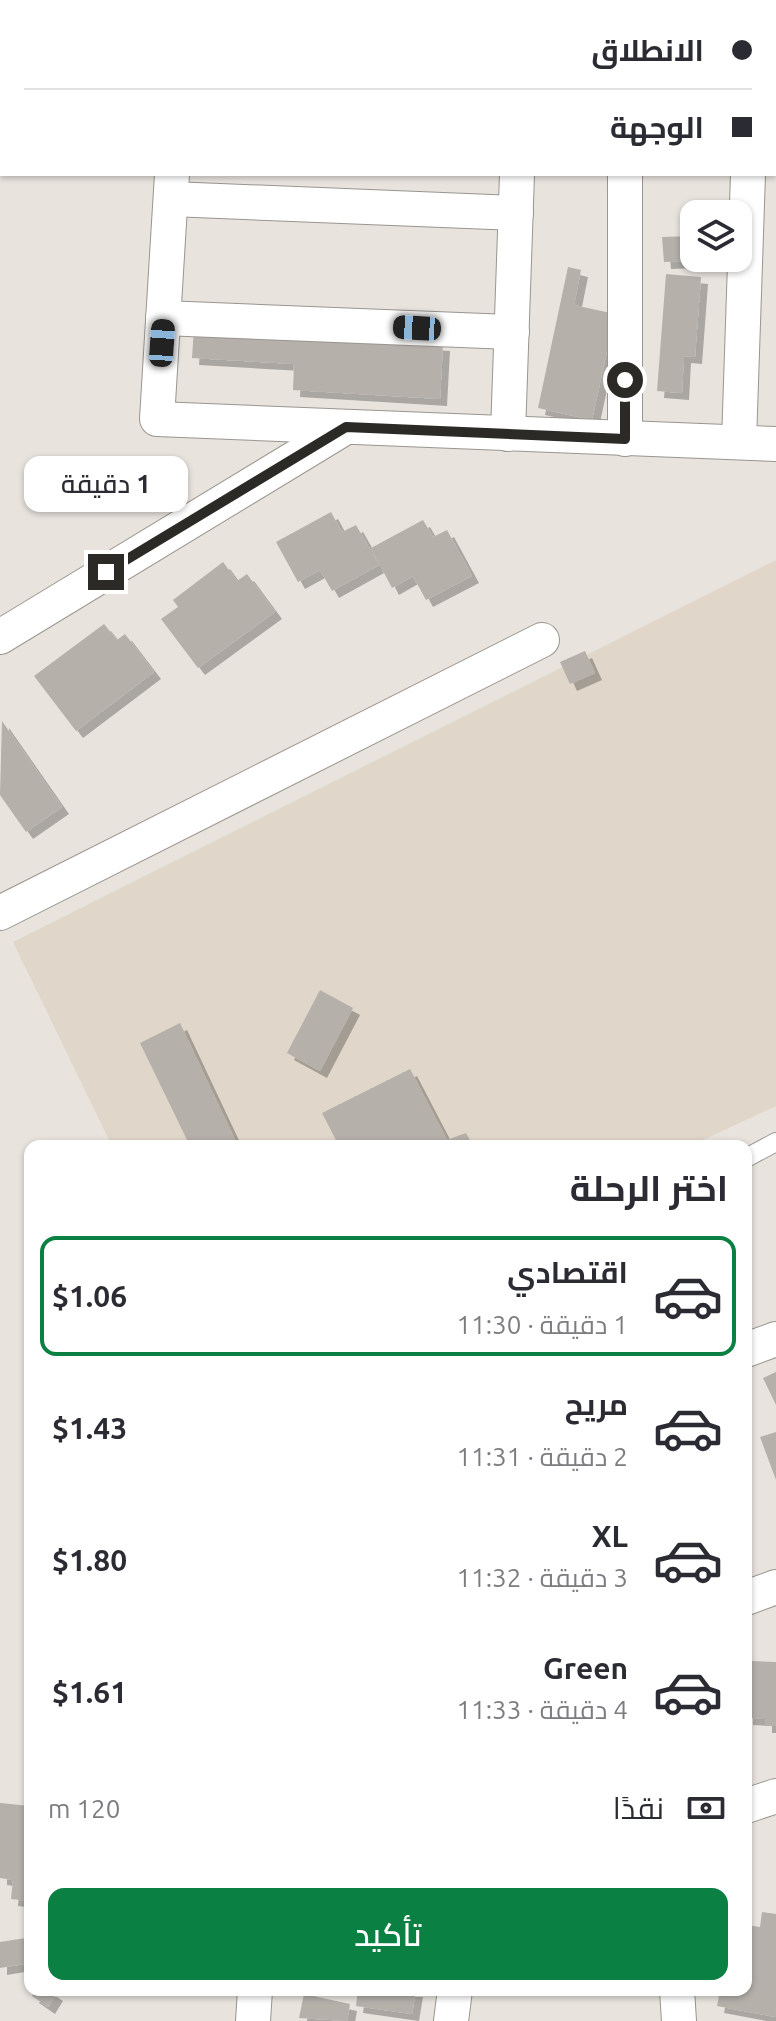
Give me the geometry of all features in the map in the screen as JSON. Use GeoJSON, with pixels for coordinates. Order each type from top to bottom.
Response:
{"type":"FeatureCollection","features":[{"type":"Feature","properties":{"kind":"street"},"geometry":{"type":"LineString","coordinates":[[508,434],[517,176]]}},
{"type":"Feature","properties":{"kind":"street"},"geometry":{"type":"LineString","coordinates":[[625,176],[625,439]]}},
{"type":"Feature","properties":{"kind":"street"},"geometry":{"type":"LineString","coordinates":[[739,442],[748,176]]}},
{"type":"Feature","properties":{"kind":"street"},"geometry":{"type":"LineString","coordinates":[[516,213],[172,186],[157,419],[776,444]]}},
{"type":"Feature","properties":{"kind":"street"},"geometry":{"type":"LineString","coordinates":[[163,318],[512,332]]}},
{"type":"Feature","properties":{"kind":"street"},"geometry":{"type":"LineString","coordinates":[[0,637],[346,427]]}},
{"type":"Feature","properties":{"kind":"street"},"geometry":{"type":"LineString","coordinates":[[0,913],[542,640]]}},
{"type":"Feature","properties":{"kind":"street"},"geometry":{"type":"LineString","coordinates":[[752,1348],[776,1339]]}},
{"type":"Feature","properties":{"kind":"street"},"geometry":{"type":"LineString","coordinates":[[752,1596],[776,1587]]}},
{"type":"Feature","properties":{"kind":"street"},"geometry":{"type":"LineString","coordinates":[[752,1804],[776,1796]]}},
{"type":"Feature","properties":{"kind":"street"},"geometry":{"type":"LineString","coordinates":[[253,2021],[255,1996]]}},
{"type":"Feature","properties":{"kind":"street"},"geometry":{"type":"LineString","coordinates":[[451,2021],[454,1996]]}},
{"type":"Feature","properties":{"kind":"street"},"geometry":{"type":"LineString","coordinates":[[677,1996],[679,2021]]}},
{"type":"Feature","properties":{"kind":"lane"},"geometry":{"type":"LineString","coordinates":[[752,1155],[776,1142]]}},
{"type":"Feature","properties":{"kind":"shaded area"},"geometry":{"type":"Polygon","coordinates":[[[776,560],[776,1106],[703,1140],[109,1140],[13,942],[776,560]]]}},
{"type":"Feature","properties":{"kind":"building"},"geometry":{"type":"Polygon","coordinates":[[[680,236],[680,261],[664,262],[662,237],[680,236]]]}},
{"type":"Feature","properties":{"kind":"building"},"geometry":{"type":"Polygon","coordinates":[[[568,267],[581,270],[574,305],[615,314],[592,420],[538,408],[568,267]]]}},
{"type":"Feature","properties":{"kind":"building"},"geometry":{"type":"Polygon","coordinates":[[[666,274],[701,277],[695,357],[684,356],[682,393],[657,391],[666,274]]]}},
{"type":"Feature","properties":{"kind":"building"},"geometry":{"type":"Polygon","coordinates":[[[194,328],[443,344],[440,399],[293,390],[294,364],[192,358],[194,328]]]}},
{"type":"Feature","properties":{"kind":"building"},"geometry":{"type":"Polygon","coordinates":[[[331,512],[342,532],[356,525],[379,565],[332,591],[320,570],[298,582],[276,542],[331,512]]]}},
{"type":"Feature","properties":{"kind":"building"},"geometry":{"type":"Polygon","coordinates":[[[423,520],[433,537],[447,530],[472,576],[426,600],[413,576],[392,588],[371,548],[423,520]]]}},
{"type":"Feature","properties":{"kind":"building"},"geometry":{"type":"Polygon","coordinates":[[[223,562],[237,581],[247,574],[275,612],[198,668],[161,619],[178,607],[173,600],[223,562]]]}},
{"type":"Feature","properties":{"kind":"building"},"geometry":{"type":"Polygon","coordinates":[[[104,624],[117,640],[125,634],[154,672],[76,731],[34,676],[104,624]]]}},
{"type":"Feature","properties":{"kind":"building"},"geometry":{"type":"Polygon","coordinates":[[[585,651],[595,673],[570,684],[560,662],[585,651]]]}},
{"type":"Feature","properties":{"kind":"building"},"geometry":{"type":"Polygon","coordinates":[[[2,721],[62,807],[26,832],[0,795],[2,721]]]}},
{"type":"Feature","properties":{"kind":"building"},"geometry":{"type":"Polygon","coordinates":[[[320,990],[353,1008],[320,1071],[287,1053],[320,990]]]}},
{"type":"Feature","properties":{"kind":"building"},"geometry":{"type":"Polygon","coordinates":[[[180,1023],[235,1140],[187,1140],[140,1043],[180,1023]]]}},
{"type":"Feature","properties":{"kind":"building"},"geometry":{"type":"Polygon","coordinates":[[[410,1069],[447,1140],[336,1140],[322,1113],[410,1069]]]}},
{"type":"Feature","properties":{"kind":"building"},"geometry":{"type":"Polygon","coordinates":[[[466,1133],[470,1140],[447,1140],[466,1133]]]}},
{"type":"Feature","properties":{"kind":"building"},"geometry":{"type":"Polygon","coordinates":[[[776,1372],[776,1405],[763,1378],[776,1372]]]}},
{"type":"Feature","properties":{"kind":"building"},"geometry":{"type":"Polygon","coordinates":[[[776,1432],[776,1480],[760,1437],[776,1432]]]}},
{"type":"Feature","properties":{"kind":"building"},"geometry":{"type":"Polygon","coordinates":[[[752,1661],[776,1662],[776,1726],[765,1726],[765,1719],[752,1718],[752,1661]]]}},
{"type":"Feature","properties":{"kind":"building"},"geometry":{"type":"Polygon","coordinates":[[[0,1803],[24,1805],[24,1900],[11,1899],[13,1880],[0,1878],[0,1803]]]}},
{"type":"Feature","properties":{"kind":"building"},"geometry":{"type":"Polygon","coordinates":[[[762,1912],[776,1914],[776,2017],[717,2006],[719,1996],[752,1996],[752,1926],[760,1927],[762,1912]]]}},
{"type":"Feature","properties":{"kind":"building"},"geometry":{"type":"Polygon","coordinates":[[[24,1938],[24,1964],[0,1968],[0,1942],[24,1938]]]}},
{"type":"Feature","properties":{"kind":"building"},"geometry":{"type":"Polygon","coordinates":[[[32,1996],[55,1996],[48,2007],[32,1996]]]}},
{"type":"Feature","properties":{"kind":"building"},"geometry":{"type":"Polygon","coordinates":[[[304,1996],[350,2004],[347,2021],[299,2018],[304,1996]]]}},
{"type":"Feature","properties":{"kind":"building"},"geometry":{"type":"Polygon","coordinates":[[[357,1996],[415,1996],[412,2014],[356,2006],[357,1996]]]}},
{"type":"Feature","properties":{"kind":"route"},"geometry":{"type":"LineString","coordinates":[[106,572],[346,427],[625,439],[625,380]]}}]}
